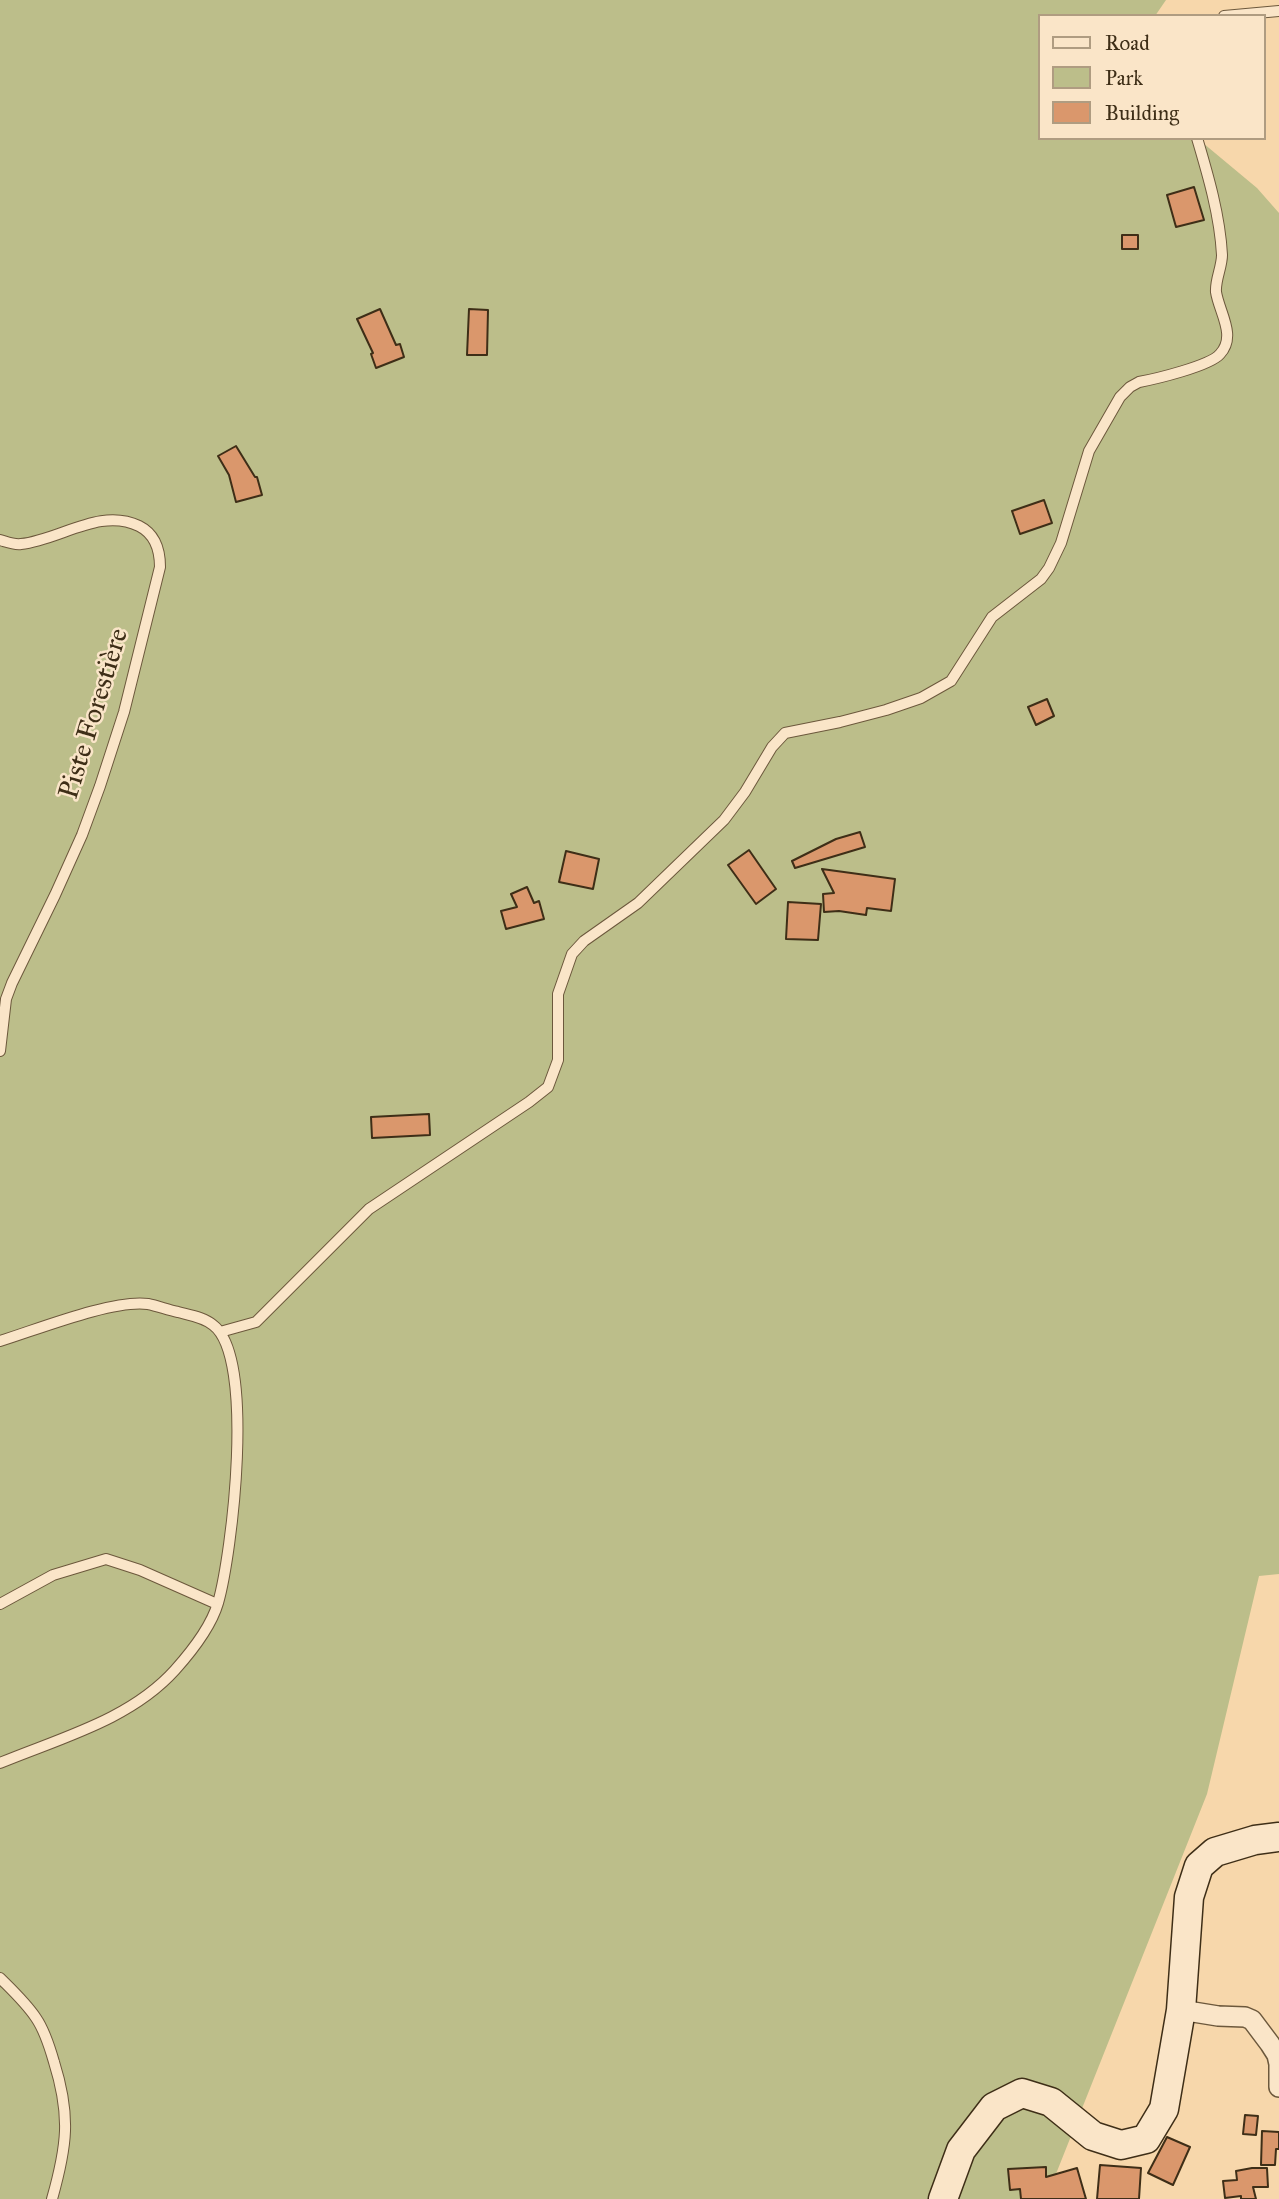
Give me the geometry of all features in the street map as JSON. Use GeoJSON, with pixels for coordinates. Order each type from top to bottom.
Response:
{"type":"FeatureCollection","features":[{"type":"Feature","properties":{"kind":"street"},"geometry":{"type":"LineString","coordinates":[[943,2199],[961,2150],[994,2107],[1022,2093],[1051,2102],[1093,2136],[1121,2145],[1146,2139],[1164,2109],[1181,2010],[1189,1897],[1199,1866],[1215,1852],[1255,1840],[1279,1838]]}},
{"type":"Feature","properties":{"kind":"street"},"geometry":{"type":"LineString","coordinates":[[1181,2010],[1252,2020],[1277,2055],[1279,2087]]}},
{"type":"Feature","properties":{"kind":"lane"},"geometry":{"type":"LineString","coordinates":[[1246,14],[1279,11]]}},
{"type":"Feature","properties":{"kind":"lane"},"geometry":{"type":"LineString","coordinates":[[220,1332],[256,1322],[369,1209],[548,1087],[558,1060],[558,994],[572,954],[584,942],[638,903],[724,820],[745,792],[772,747],[785,733],[886,710],[941,688],[951,681],[992,617],[1041,579],[1062,543],[1089,451],[1120,397],[1139,382],[1208,362],[1220,355],[1226,344],[1227,330],[1216,292],[1222,257],[1218,223],[1197,140]]}},
{"type":"Feature","properties":{"kind":"lane","name":"Piste Forestière"},"geometry":{"type":"LineString","coordinates":[[0,540],[23,544],[99,522],[130,522],[153,537],[160,567],[124,712],[108,762],[82,835],[6,999],[0,1051]]}},
{"type":"Feature","properties":{"kind":"lane"},"geometry":{"type":"LineString","coordinates":[[0,1341],[111,1307],[146,1304],[200,1318],[214,1325],[224,1338],[233,1367],[237,1466],[218,1604],[196,1644],[175,1670],[138,1703],[0,1763]]}},
{"type":"Feature","properties":{"kind":"lane"},"geometry":{"type":"LineString","coordinates":[[0,1604],[53,1575],[106,1559],[140,1570],[218,1604]]}},
{"type":"Feature","properties":{"kind":"lane"},"geometry":{"type":"LineString","coordinates":[[0,1978],[37,2020],[49,2046],[65,2102],[63,2156],[52,2199]]}},
{"type":"Feature","properties":{"kind":"green space"},"geometry":{"type":"Polygon","coordinates":[[[0,0],[1166,0],[1156,14],[1038,14],[1038,140],[1199,140],[1257,188],[1279,213],[1279,1574],[1259,1576],[1207,1794],[1046,2199],[0,2199],[0,0]]]}},
{"type":"Feature","properties":{"kind":"building"},"geometry":{"type":"Polygon","coordinates":[[[1194,187],[1204,220],[1176,227],[1167,195],[1194,187]]]}},
{"type":"Feature","properties":{"kind":"building"},"geometry":{"type":"Polygon","coordinates":[[[1122,235],[1138,235],[1138,249],[1122,249],[1122,235]]]}},
{"type":"Feature","properties":{"kind":"building"},"geometry":{"type":"Polygon","coordinates":[[[380,309],[396,345],[400,344],[404,357],[376,368],[371,354],[373,353],[357,319],[380,309]]]}},
{"type":"Feature","properties":{"kind":"building"},"geometry":{"type":"Polygon","coordinates":[[[469,309],[488,310],[487,355],[467,355],[469,309]]]}},
{"type":"Feature","properties":{"kind":"building"},"geometry":{"type":"Polygon","coordinates":[[[236,446],[257,477],[262,495],[236,502],[229,475],[218,456],[236,446]]]}},
{"type":"Feature","properties":{"kind":"building"},"geometry":{"type":"Polygon","coordinates":[[[1044,500],[1052,523],[1020,534],[1012,511],[1044,500]]]}},
{"type":"Feature","properties":{"kind":"building"},"geometry":{"type":"Polygon","coordinates":[[[1047,699],[1054,716],[1036,725],[1028,707],[1047,699]]]}},
{"type":"Feature","properties":{"kind":"building"},"geometry":{"type":"Polygon","coordinates":[[[860,832],[865,847],[795,868],[792,861],[836,839],[860,832]]]}},
{"type":"Feature","properties":{"kind":"building"},"geometry":{"type":"Polygon","coordinates":[[[749,850],[776,889],[756,904],[728,865],[749,850]]]}},
{"type":"Feature","properties":{"kind":"building"},"geometry":{"type":"Polygon","coordinates":[[[566,851],[599,859],[593,889],[559,882],[566,851]]]}},
{"type":"Feature","properties":{"kind":"building"},"geometry":{"type":"Polygon","coordinates":[[[822,869],[895,879],[891,911],[867,908],[866,915],[824,912],[823,894],[834,893],[822,869]]]}},
{"type":"Feature","properties":{"kind":"building"},"geometry":{"type":"Polygon","coordinates":[[[527,887],[534,903],[539,901],[544,919],[506,929],[501,911],[517,907],[511,894],[527,887]]]}},
{"type":"Feature","properties":{"kind":"building"},"geometry":{"type":"Polygon","coordinates":[[[788,902],[821,904],[818,940],[786,939],[788,902]]]}},
{"type":"Feature","properties":{"kind":"building"},"geometry":{"type":"Polygon","coordinates":[[[429,1114],[430,1135],[372,1138],[371,1117],[429,1114]]]}},
{"type":"Feature","properties":{"kind":"building"},"geometry":{"type":"Polygon","coordinates":[[[1245,2115],[1258,2116],[1256,2135],[1243,2134],[1245,2115]]]}},
{"type":"Feature","properties":{"kind":"building"},"geometry":{"type":"Polygon","coordinates":[[[1262,2131],[1279,2132],[1275,2165],[1261,2165],[1262,2131]]]}},
{"type":"Feature","properties":{"kind":"building"},"geometry":{"type":"Polygon","coordinates":[[[1167,2137],[1190,2147],[1173,2185],[1148,2173],[1167,2137]]]}},
{"type":"Feature","properties":{"kind":"building"},"geometry":{"type":"Polygon","coordinates":[[[1100,2165],[1141,2168],[1139,2199],[1097,2199],[1100,2165]]]}},
{"type":"Feature","properties":{"kind":"building"},"geometry":{"type":"Polygon","coordinates":[[[1046,2167],[1046,2177],[1077,2168],[1086,2199],[1021,2199],[1020,2189],[1010,2190],[1008,2169],[1046,2167]]]}},
{"type":"Feature","properties":{"kind":"building"},"geometry":{"type":"Polygon","coordinates":[[[1267,2168],[1268,2187],[1253,2187],[1256,2199],[1241,2199],[1241,2196],[1225,2198],[1223,2181],[1237,2180],[1236,2171],[1267,2168]]]}}]}
